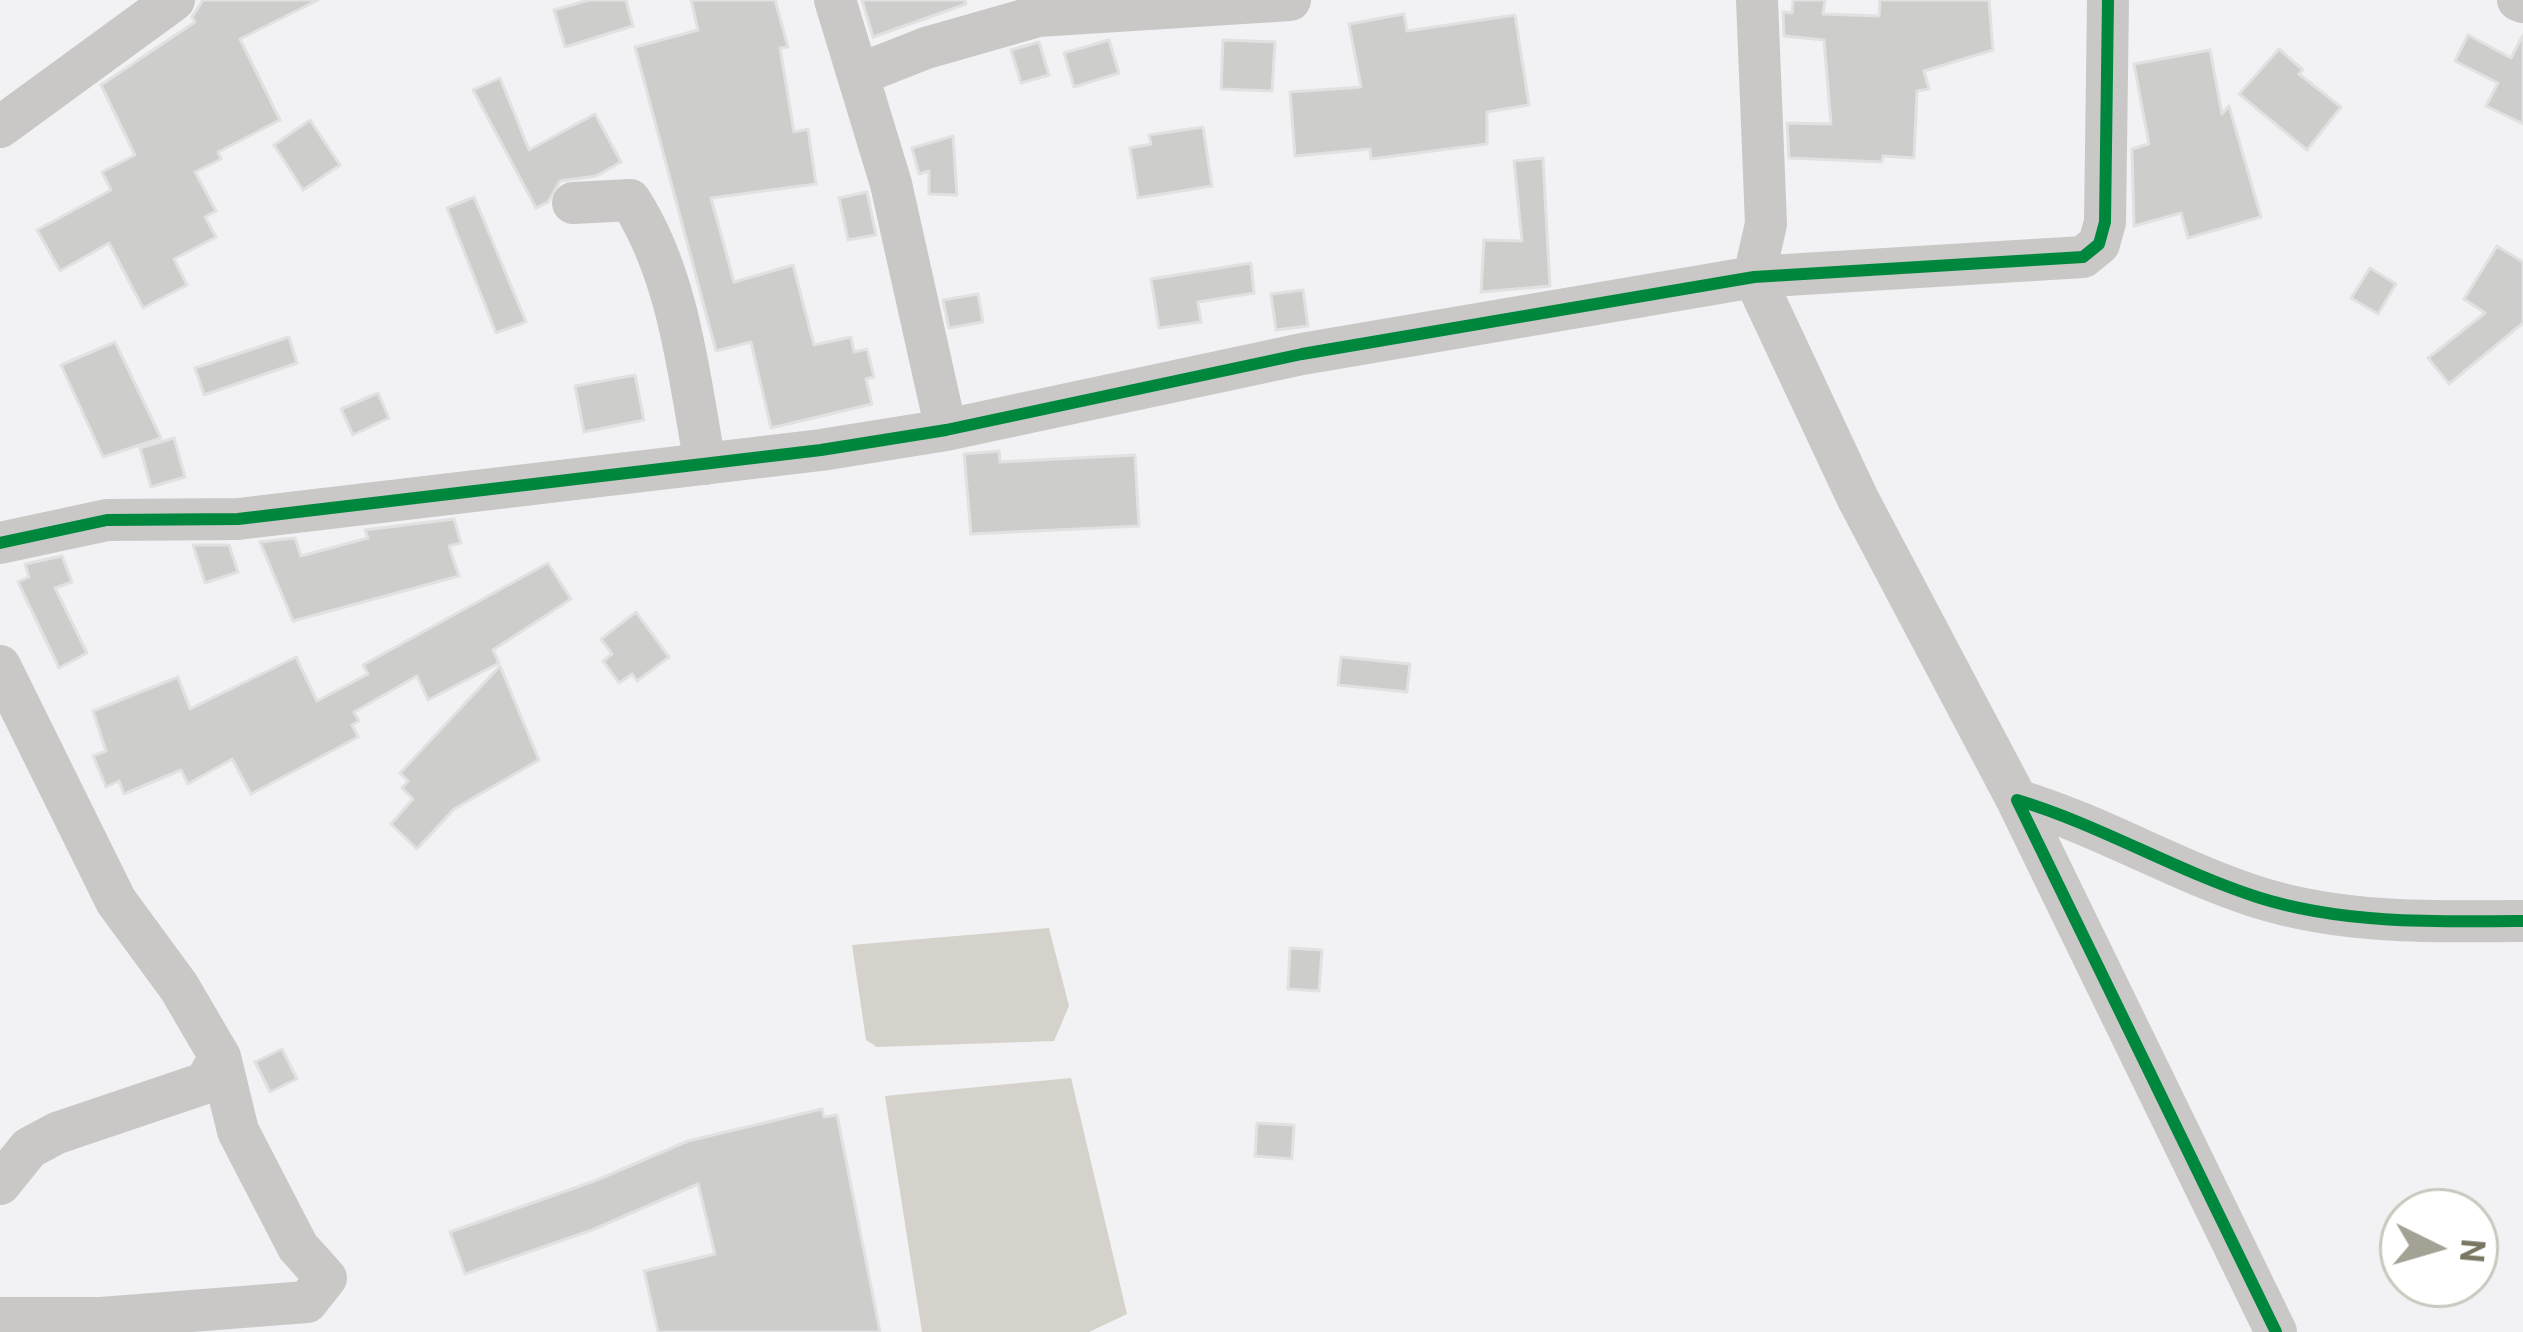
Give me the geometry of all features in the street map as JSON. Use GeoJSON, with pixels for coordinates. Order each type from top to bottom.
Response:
{"type":"FeatureCollection","features":[{"type":"Feature","properties":{"kind":"street"},"geometry":{"type":"LineString","coordinates":[[0,127],[174,0]]}},
{"type":"Feature","properties":{"kind":"street"},"geometry":{"type":"LineString","coordinates":[[835,0],[860,74],[946,430]]}},
{"type":"Feature","properties":{"kind":"street"},"geometry":{"type":"LineString","coordinates":[[860,74],[926,48],[1038,16],[1290,0]]}},
{"type":"Feature","properties":{"kind":"street"},"geometry":{"type":"LineString","coordinates":[[1756,0],[1766,224],[1754,277],[1858,499],[2017,800],[2276,1332]]}},
{"type":"Feature","properties":{"kind":"street"},"geometry":{"type":"LineString","coordinates":[[0,543],[107,520],[238,519],[705,464],[946,430],[1302,354],[1754,277],[2084,257],[2098,244],[2105,222],[2108,0]]}},
{"type":"Feature","properties":{"kind":"street"},"geometry":{"type":"LineString","coordinates":[[573,203],[630,200],[652,232],[685,355],[705,464]]}},
{"type":"Feature","properties":{"kind":"street"},"geometry":{"type":"LineString","coordinates":[[0,666],[116,901],[220,1057],[238,1131],[298,1247],[326,1278],[307,1302],[101,1318],[0,1318]]}},
{"type":"Feature","properties":{"kind":"street"},"geometry":{"type":"LineString","coordinates":[[2017,800],[2075,818],[2260,898],[2414,923],[2523,921]]}},
{"type":"Feature","properties":{"kind":"street"},"geometry":{"type":"LineString","coordinates":[[0,1184],[43,1140],[205,1083],[220,1057]]}},
{"type":"Feature","properties":{"kind":"shaded area"},"geometry":{"type":"Polygon","coordinates":[[[1049,928],[1069,1006],[1054,1041],[877,1047],[866,1040],[852,945],[1049,928]]]}},
{"type":"Feature","properties":{"kind":"shaded area"},"geometry":{"type":"Polygon","coordinates":[[[1071,1078],[1127,1314],[1089,1332],[922,1332],[885,1096],[1071,1078]]]}},
{"type":"Feature","properties":{"kind":"building"},"geometry":{"type":"Polygon","coordinates":[[[203,0],[318,0],[240,39],[280,120],[218,152],[221,159],[195,172],[216,211],[205,217],[216,237],[174,259],[187,285],[143,308],[109,243],[60,271],[37,230],[111,190],[102,172],[135,155],[101,85],[195,22],[192,17],[203,0]]]}},
{"type":"Feature","properties":{"kind":"building"},"geometry":{"type":"Polygon","coordinates":[[[589,0],[626,0],[633,26],[565,47],[554,10],[589,0]]]}},
{"type":"Feature","properties":{"kind":"building"},"geometry":{"type":"Polygon","coordinates":[[[691,0],[775,0],[788,47],[780,48],[794,132],[808,129],[816,184],[711,198],[734,282],[793,265],[814,345],[851,337],[854,352],[867,349],[874,377],[866,379],[872,404],[771,428],[751,342],[716,351],[635,47],[698,30],[691,0]]]}},
{"type":"Feature","properties":{"kind":"building"},"geometry":{"type":"Polygon","coordinates":[[[862,0],[965,0],[966,4],[873,37],[862,0]]]}},
{"type":"Feature","properties":{"kind":"building"},"geometry":{"type":"Polygon","coordinates":[[[1793,0],[1825,0],[1823,14],[1879,16],[1880,0],[1989,0],[1993,50],[1924,71],[1929,89],[1917,91],[1914,158],[1883,156],[1882,162],[1789,158],[1787,123],[1831,124],[1824,40],[1784,36],[1783,12],[1792,13],[1793,0]]]}},
{"type":"Feature","properties":{"kind":"building"},"geometry":{"type":"Polygon","coordinates":[[[1404,14],[1407,31],[1515,15],[1529,105],[1487,112],[1487,144],[1371,159],[1370,149],[1295,156],[1290,92],[1361,87],[1349,24],[1404,14]]]}},
{"type":"Feature","properties":{"kind":"building"},"geometry":{"type":"Polygon","coordinates":[[[2468,35],[2511,58],[2523,35],[2523,124],[2486,106],[2498,83],[2455,61],[2468,35]]]}},
{"type":"Feature","properties":{"kind":"building"},"geometry":{"type":"Polygon","coordinates":[[[1109,40],[1119,73],[1074,87],[1064,53],[1109,40]]]}},
{"type":"Feature","properties":{"kind":"building"},"geometry":{"type":"Polygon","coordinates":[[[1223,40],[1275,42],[1272,91],[1221,89],[1223,40]]]}},
{"type":"Feature","properties":{"kind":"building"},"geometry":{"type":"Polygon","coordinates":[[[1039,42],[1049,75],[1021,83],[1011,50],[1039,42]]]}},
{"type":"Feature","properties":{"kind":"building"},"geometry":{"type":"Polygon","coordinates":[[[2279,49],[2303,70],[2299,74],[2341,107],[2307,150],[2239,94],[2279,49]]]}},
{"type":"Feature","properties":{"kind":"building"},"geometry":{"type":"Polygon","coordinates":[[[2210,50],[2222,114],[2229,106],[2261,217],[2188,238],[2181,213],[2134,226],[2132,149],[2149,144],[2134,64],[2210,50]]]}},
{"type":"Feature","properties":{"kind":"building"},"geometry":{"type":"Polygon","coordinates":[[[500,78],[529,150],[595,114],[621,162],[596,176],[560,181],[548,202],[536,208],[473,90],[500,78]]]}},
{"type":"Feature","properties":{"kind":"building"},"geometry":{"type":"Polygon","coordinates":[[[310,120],[340,165],[303,190],[274,145],[310,120]]]}},
{"type":"Feature","properties":{"kind":"building"},"geometry":{"type":"Polygon","coordinates":[[[1203,127],[1212,186],[1138,198],[1130,148],[1151,144],[1149,135],[1203,127]]]}},
{"type":"Feature","properties":{"kind":"building"},"geometry":{"type":"Polygon","coordinates":[[[953,136],[957,195],[929,194],[929,171],[919,174],[912,148],[953,136]]]}},
{"type":"Feature","properties":{"kind":"building"},"geometry":{"type":"Polygon","coordinates":[[[1543,158],[1550,286],[1481,292],[1484,240],[1522,241],[1514,161],[1543,158]]]}},
{"type":"Feature","properties":{"kind":"building"},"geometry":{"type":"Polygon","coordinates":[[[867,192],[876,235],[848,240],[839,198],[867,192]]]}},
{"type":"Feature","properties":{"kind":"building"},"geometry":{"type":"Polygon","coordinates":[[[474,197],[526,322],[496,333],[447,208],[474,197]]]}},
{"type":"Feature","properties":{"kind":"building"},"geometry":{"type":"Polygon","coordinates":[[[2497,246],[2523,262],[2523,323],[2449,384],[2428,358],[2485,313],[2464,299],[2497,246]]]}},
{"type":"Feature","properties":{"kind":"building"},"geometry":{"type":"Polygon","coordinates":[[[1251,263],[1254,293],[1198,302],[1201,322],[1159,328],[1151,279],[1251,263]]]}},
{"type":"Feature","properties":{"kind":"building"},"geometry":{"type":"Polygon","coordinates":[[[2370,268],[2396,284],[2378,314],[2351,298],[2370,268]]]}},
{"type":"Feature","properties":{"kind":"building"},"geometry":{"type":"Polygon","coordinates":[[[1303,290],[1308,326],[1276,330],[1271,294],[1303,290]]]}},
{"type":"Feature","properties":{"kind":"building"},"geometry":{"type":"Polygon","coordinates":[[[978,294],[983,322],[949,328],[943,300],[978,294]]]}},
{"type":"Feature","properties":{"kind":"building"},"geometry":{"type":"Polygon","coordinates":[[[289,337],[297,363],[204,395],[195,368],[289,337]]]}},
{"type":"Feature","properties":{"kind":"building"},"geometry":{"type":"Polygon","coordinates":[[[115,342],[161,438],[103,457],[61,365],[115,342]]]}},
{"type":"Feature","properties":{"kind":"building"},"geometry":{"type":"Polygon","coordinates":[[[635,375],[644,420],[584,432],[575,386],[635,375]]]}},
{"type":"Feature","properties":{"kind":"building"},"geometry":{"type":"Polygon","coordinates":[[[378,393],[389,418],[353,435],[341,409],[378,393]]]}},
{"type":"Feature","properties":{"kind":"building"},"geometry":{"type":"Polygon","coordinates":[[[174,438],[185,477],[151,487],[140,448],[174,438]]]}},
{"type":"Feature","properties":{"kind":"building"},"geometry":{"type":"Polygon","coordinates":[[[999,451],[1000,462],[1135,455],[1139,526],[971,534],[964,454],[999,451]]]}},
{"type":"Feature","properties":{"kind":"building"},"geometry":{"type":"Polygon","coordinates":[[[454,519],[461,543],[449,546],[459,576],[293,621],[260,542],[295,538],[301,556],[368,538],[365,530],[454,519]]]}},
{"type":"Feature","properties":{"kind":"building"},"geometry":{"type":"Polygon","coordinates":[[[193,545],[229,545],[238,572],[205,583],[193,545]]]}},
{"type":"Feature","properties":{"kind":"building"},"geometry":{"type":"Polygon","coordinates":[[[62,556],[72,582],[55,588],[87,653],[59,668],[18,582],[29,577],[25,564],[62,556]]]}},
{"type":"Feature","properties":{"kind":"building"},"geometry":{"type":"Polygon","coordinates":[[[548,563],[571,599],[493,650],[499,663],[428,700],[417,676],[354,712],[359,721],[352,725],[358,737],[251,794],[232,759],[188,784],[181,770],[124,794],[119,781],[106,787],[93,756],[106,751],[93,711],[178,677],[190,709],[296,657],[317,701],[368,674],[363,665],[548,563]]]}},
{"type":"Feature","properties":{"kind":"building"},"geometry":{"type":"Polygon","coordinates":[[[636,612],[669,657],[637,681],[632,674],[619,683],[603,661],[612,654],[601,639],[636,612]]]}},
{"type":"Feature","properties":{"kind":"building"},"geometry":{"type":"Polygon","coordinates":[[[1341,657],[1410,664],[1407,692],[1338,685],[1341,657]]]}},
{"type":"Feature","properties":{"kind":"building"},"geometry":{"type":"Polygon","coordinates":[[[500,666],[539,760],[454,809],[417,849],[391,824],[413,799],[402,788],[408,781],[400,773],[500,666]]]}},
{"type":"Feature","properties":{"kind":"building"},"geometry":{"type":"Polygon","coordinates":[[[1290,948],[1322,950],[1319,991],[1288,989],[1290,948]]]}},
{"type":"Feature","properties":{"kind":"building"},"geometry":{"type":"Polygon","coordinates":[[[282,1049],[297,1079],[270,1092],[255,1062],[282,1049]]]}},
{"type":"Feature","properties":{"kind":"building"},"geometry":{"type":"Polygon","coordinates":[[[822,1109],[824,1117],[837,1115],[880,1332],[658,1332],[644,1271],[715,1254],[698,1184],[592,1230],[465,1274],[450,1232],[597,1180],[688,1141],[822,1109]]]}},
{"type":"Feature","properties":{"kind":"building"},"geometry":{"type":"Polygon","coordinates":[[[1257,1123],[1294,1125],[1292,1159],[1255,1156],[1257,1123]]]}},
{"type":"Feature","properties":{"kind":"cycle path"},"geometry":{"type":"LineString","coordinates":[[0,543],[107,520],[238,519],[821,450],[946,430],[1302,354],[1754,277],[2083,257],[2099,244],[2105,222],[2108,0]]}},
{"type":"Feature","properties":{"kind":"cycle path"},"geometry":{"type":"LineString","coordinates":[[2276,1332],[2017,800],[2226,886],[2289,906],[2389,920],[2523,921]]}}]}
